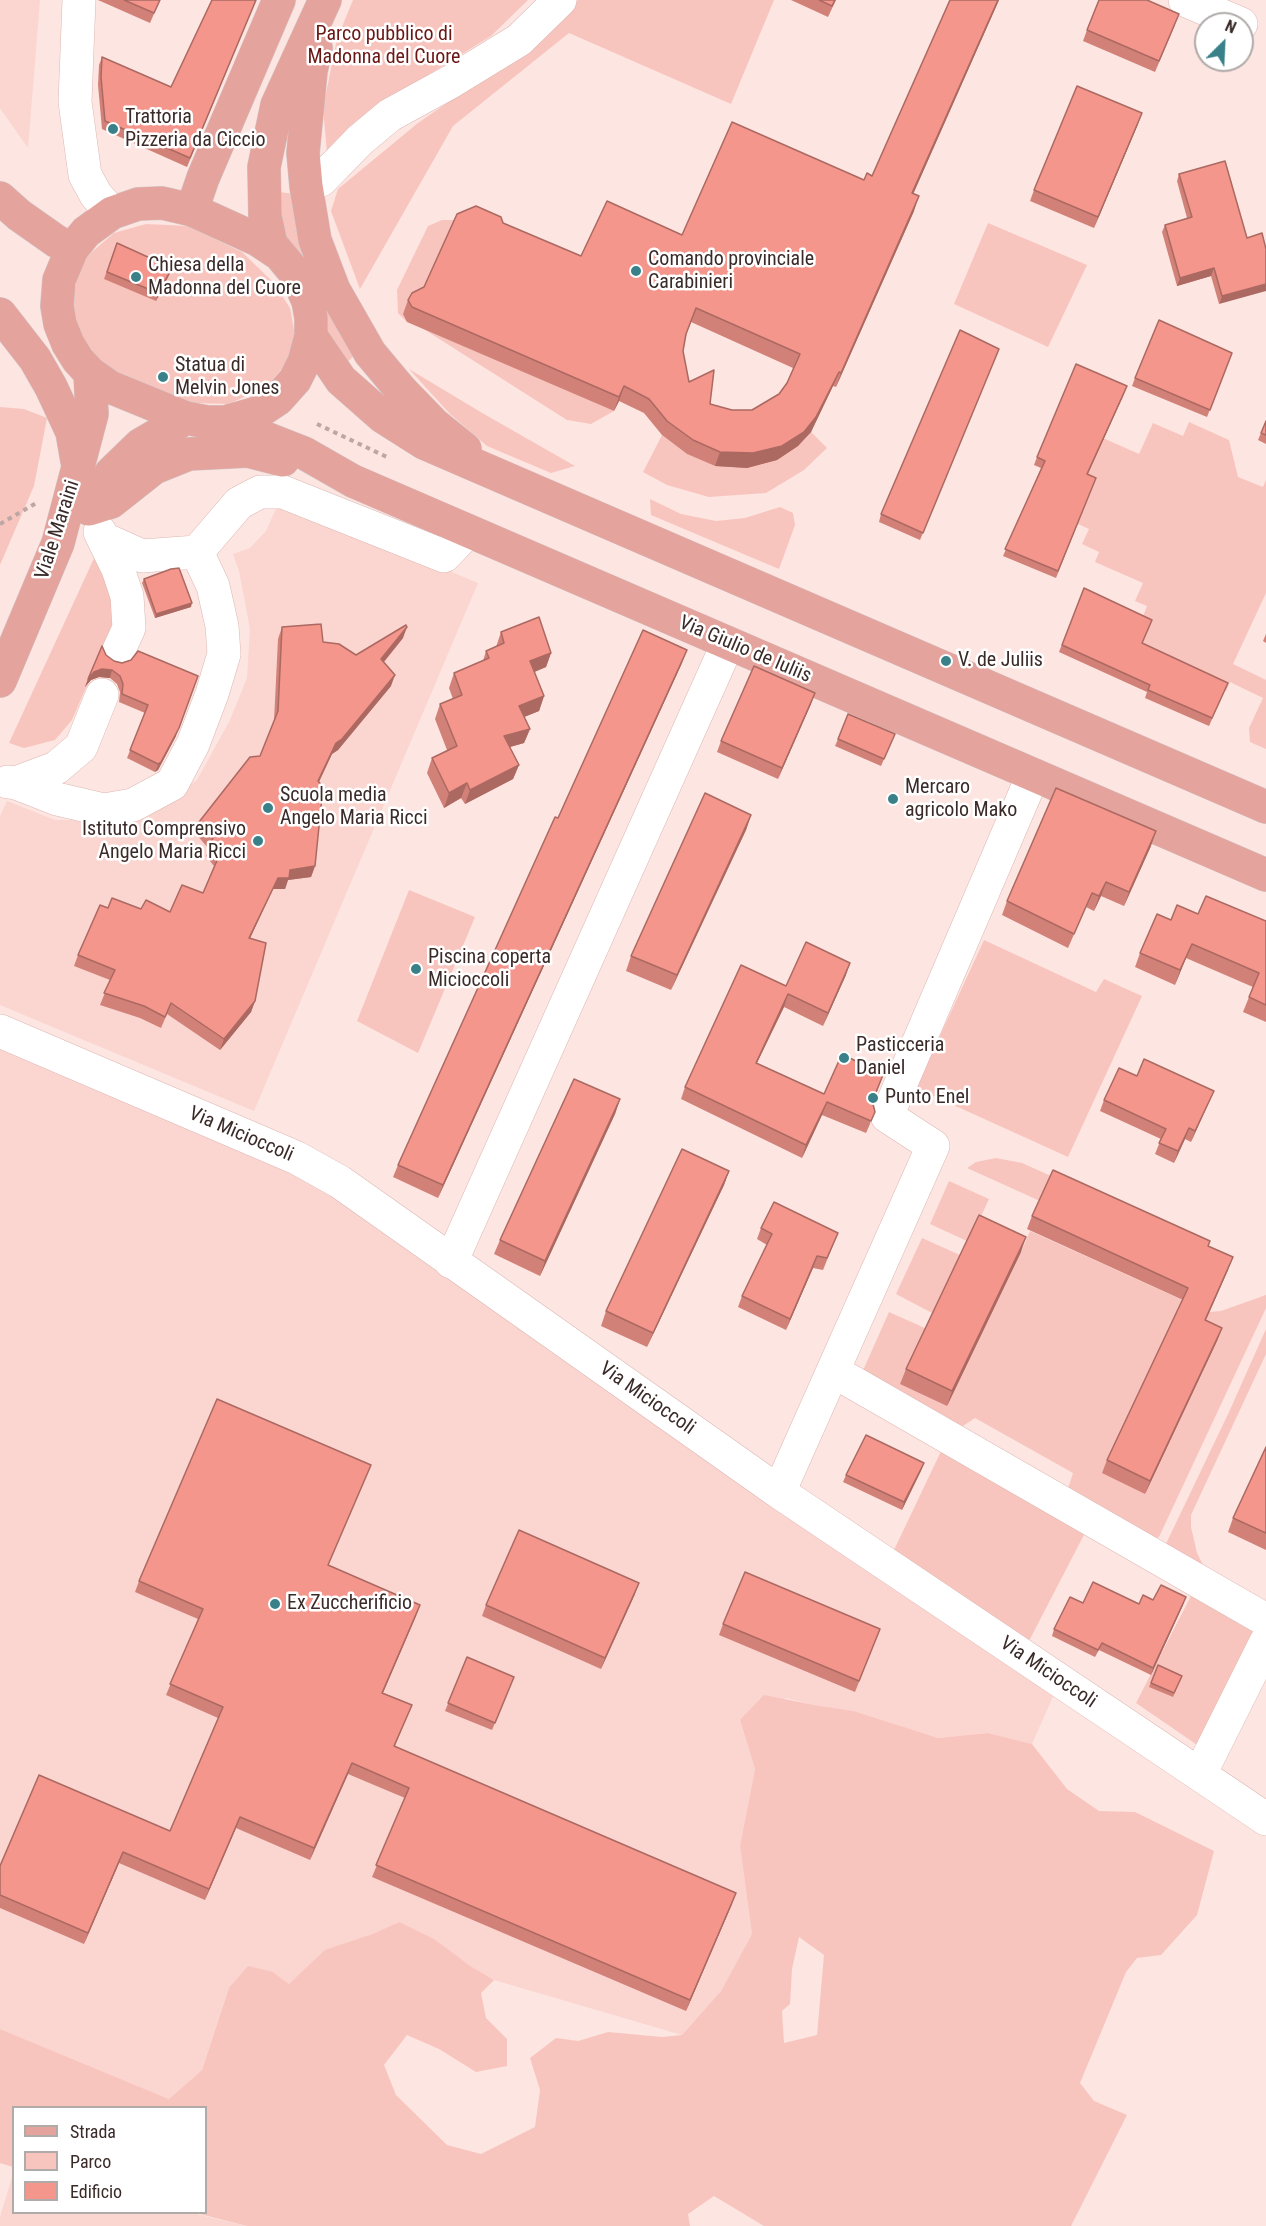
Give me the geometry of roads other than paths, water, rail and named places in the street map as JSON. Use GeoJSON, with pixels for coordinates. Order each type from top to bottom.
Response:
{"type":"FeatureCollection","features":[{"type":"Feature","properties":{"kind":"main road"},"geometry":{"type":"LineString","coordinates":[[192,210],[203,178],[279,0]]}},
{"type":"Feature","properties":{"kind":"main road"},"geometry":{"type":"LineString","coordinates":[[279,254],[258,240],[192,210],[162,203],[138,204],[112,213],[86,232],[72,249],[59,280],[57,306],[60,324],[68,344],[90,373],[110,387],[186,418],[207,422],[225,422],[257,413],[278,399],[295,380],[304,362],[311,336],[311,318],[308,301],[296,274],[271,244],[265,216],[264,167],[276,105],[326,0]]}},
{"type":"Feature","properties":{"kind":"main road"},"geometry":{"type":"LineString","coordinates":[[326,0],[311,71],[303,153],[315,240],[334,290],[370,353],[434,424],[500,475]]}},
{"type":"Feature","properties":{"kind":"main road"},"geometry":{"type":"LineString","coordinates":[[6,211],[72,249]]}},
{"type":"Feature","properties":{"kind":"main road"},"geometry":{"type":"LineString","coordinates":[[0,295],[40,321],[68,344]]}},
{"type":"Feature","properties":{"kind":"main road"},"geometry":{"type":"LineString","coordinates":[[0,314],[35,358],[51,387],[72,432],[78,466]]}},
{"type":"Feature","properties":{"kind":"main road"},"geometry":{"type":"LineString","coordinates":[[311,336],[341,380],[383,417],[424,443],[1266,807]]}},
{"type":"Feature","properties":{"kind":"main road","name":"Viale Maraini"},"geometry":{"type":"LineString","coordinates":[[0,681],[58,543],[78,509],[78,466],[92,414],[90,373]]}},
{"type":"Feature","properties":{"kind":"main road"},"geometry":{"type":"LineString","coordinates":[[78,509],[140,445],[186,418]]}},
{"type":"Feature","properties":{"kind":"main road","name":"Via Giulio de Iuliis"},"geometry":{"type":"LineString","coordinates":[[225,422],[304,453],[353,482],[1266,875]]}},
{"type":"Feature","properties":{"kind":"main road"},"geometry":{"type":"LineString","coordinates":[[78,509],[111,502],[154,468],[189,454],[248,452],[300,464],[353,482]]}},
{"type":"Feature","properties":{"kind":"street"},"geometry":{"type":"LineString","coordinates":[[79,0],[75,102],[85,176],[96,195],[112,213]]}},
{"type":"Feature","properties":{"kind":"street"},"geometry":{"type":"LineString","coordinates":[[321,180],[360,140],[390,115],[519,40],[560,0]]}},
{"type":"Feature","properties":{"kind":"street"},"geometry":{"type":"LineString","coordinates":[[1185,0],[1223,12]]}},
{"type":"Feature","properties":{"kind":"street"},"geometry":{"type":"LineString","coordinates":[[104,539],[142,556],[197,552],[239,503],[260,492],[283,492],[444,556],[468,531]]}},
{"type":"Feature","properties":{"kind":"street"},"geometry":{"type":"LineString","coordinates":[[78,509],[104,539],[127,596],[129,628],[118,652]]}},
{"type":"Feature","properties":{"kind":"street"},"geometry":{"type":"LineString","coordinates":[[8,782],[104,810],[134,805],[172,784],[193,744],[224,654],[222,626],[213,586],[197,552]]}},
{"type":"Feature","properties":{"kind":"street"},"geometry":{"type":"LineString","coordinates":[[451,1262],[728,643]]}},
{"type":"Feature","properties":{"kind":"street"},"geometry":{"type":"LineString","coordinates":[[8,782],[56,768],[81,747],[102,695]]}},
{"type":"Feature","properties":{"kind":"street"},"geometry":{"type":"LineString","coordinates":[[779,1492],[933,1146],[886,1116],[1034,775]]}},
{"type":"Feature","properties":{"kind":"street","name":"Via Micioccoli"},"geometry":{"type":"LineString","coordinates":[[0,1031],[297,1158],[340,1182],[779,1492],[1266,1819]]}},
{"type":"Feature","properties":{"kind":"street"},"geometry":{"type":"LineString","coordinates":[[833,1371],[1266,1620]]}},
{"type":"Feature","properties":{"kind":"street"},"geometry":{"type":"LineString","coordinates":[[1200,1774],[1266,1642]]}},
{"type":"Feature","properties":{"kind":"place","name":"Trattoria Pizzeria da Ciccio"},"geometry":{"type":"Point","coordinates":[113,129]}},
{"type":"Feature","properties":{"kind":"place","name":"Comando provinciale Carabinieri"},"geometry":{"type":"Point","coordinates":[636,271]}},
{"type":"Feature","properties":{"kind":"place","name":"Chiesa della Madonna del Cuore"},"geometry":{"type":"Point","coordinates":[136,277]}},
{"type":"Feature","properties":{"kind":"place","name":"Statua di Melvin Jones"},"geometry":{"type":"Point","coordinates":[163,377]}},
{"type":"Feature","properties":{"kind":"place","name":"V. de Juliis"},"geometry":{"type":"Point","coordinates":[946,661]}},
{"type":"Feature","properties":{"kind":"place","name":"Mercaro agricolo Mako"},"geometry":{"type":"Point","coordinates":[893,799]}},
{"type":"Feature","properties":{"kind":"place","name":"Scuola media Angelo Maria Ricci"},"geometry":{"type":"Point","coordinates":[268,808]}},
{"type":"Feature","properties":{"kind":"place","name":"Istituto Comprensivo Angelo Maria Ricci"},"geometry":{"type":"Point","coordinates":[258,841]}},
{"type":"Feature","properties":{"kind":"place","name":"Piscina coperta Micioccoli"},"geometry":{"type":"Point","coordinates":[416,969]}},
{"type":"Feature","properties":{"kind":"place","name":"Pasticceria Daniel"},"geometry":{"type":"Point","coordinates":[844,1058]}},
{"type":"Feature","properties":{"kind":"place","name":"Punto Enel"},"geometry":{"type":"Point","coordinates":[873,1098]}},
{"type":"Feature","properties":{"kind":"place","name":"Ex Zuccherificio"},"geometry":{"type":"Point","coordinates":[275,1604]}},
{"type":"Feature","properties":{"kind":"park label","name":"Parco pubblico di Madonna del Cuore"},"geometry":{"type":"Point","coordinates":[384,46]}}]}
